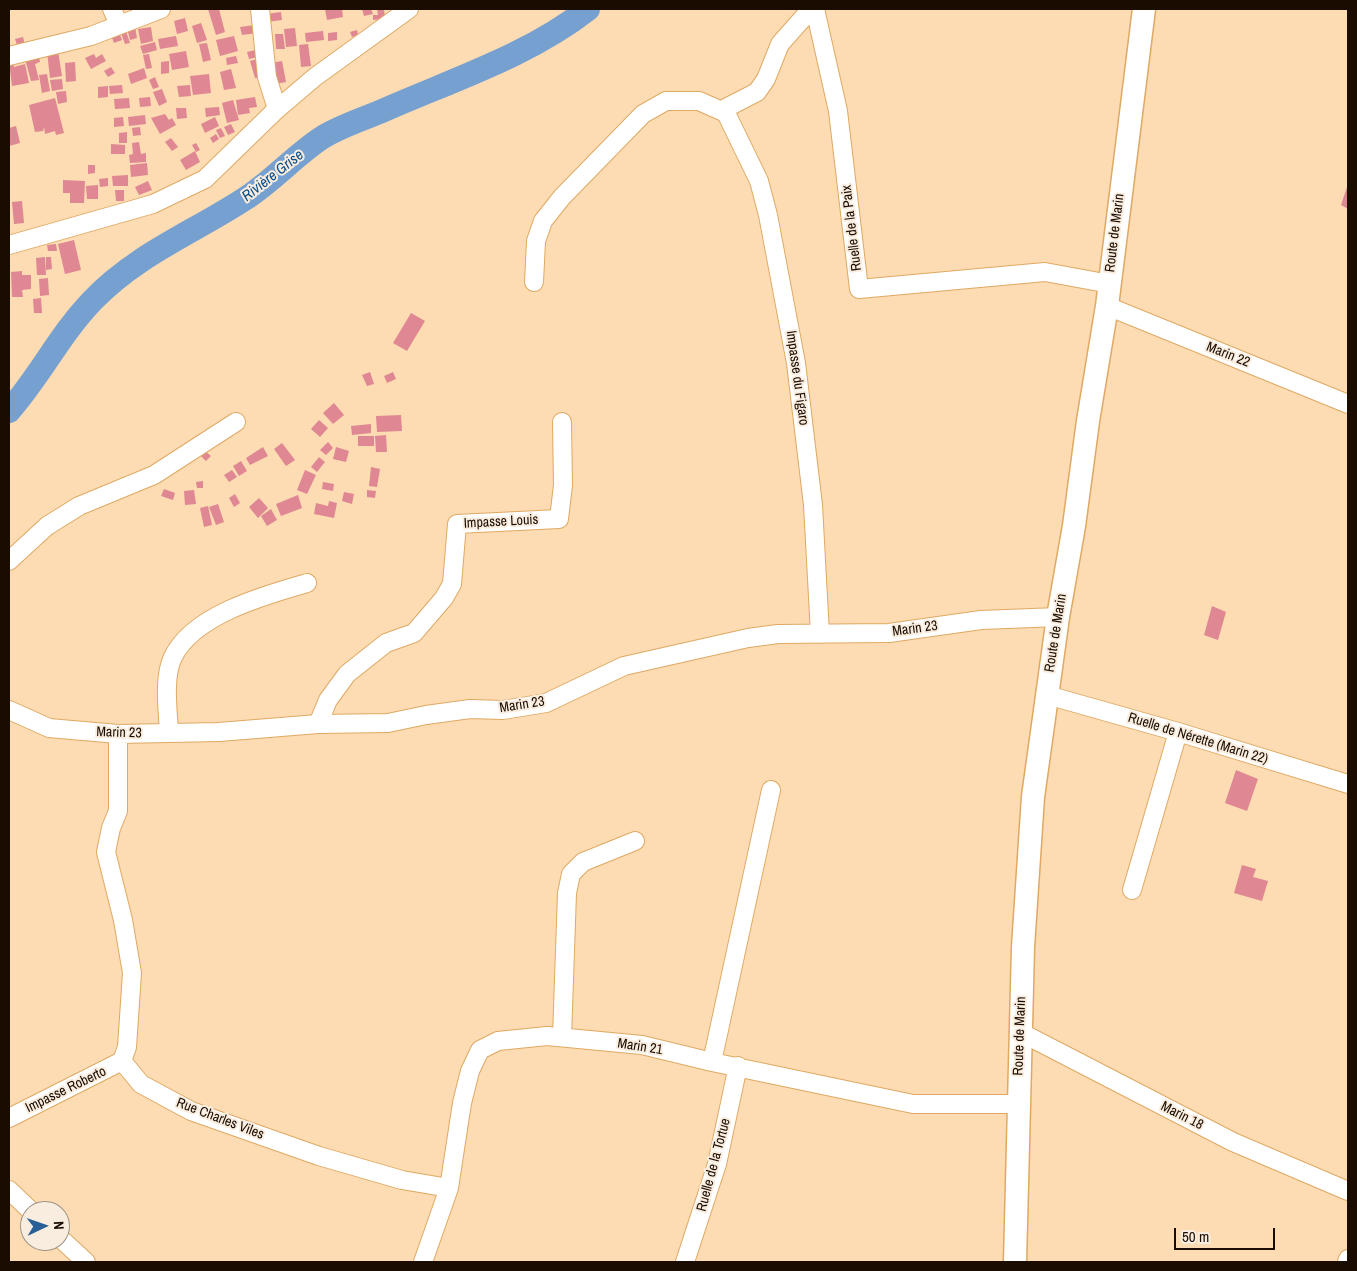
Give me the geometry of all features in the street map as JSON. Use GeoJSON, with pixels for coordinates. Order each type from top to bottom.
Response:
{"type":"FeatureCollection","features":[{"type":"Feature","properties":{"kind":"main road","name":"Route de Marin"},"geometry":{"type":"LineString","coordinates":[[1014,1262],[1025,902],[1033,797],[1058,617],[1107,306],[1144,9]]}},
{"type":"Feature","properties":{"kind":"street"},"geometry":{"type":"LineString","coordinates":[[112,9],[119,25]]}},
{"type":"Feature","properties":{"kind":"street"},"geometry":{"type":"LineString","coordinates":[[9,56],[91,36],[161,9]]}},
{"type":"Feature","properties":{"kind":"street"},"geometry":{"type":"LineString","coordinates":[[260,9],[267,78],[277,109]]}},
{"type":"Feature","properties":{"kind":"street"},"geometry":{"type":"LineString","coordinates":[[9,245],[153,204],[205,179],[277,109],[315,77],[409,9]]}},
{"type":"Feature","properties":{"kind":"street"},"geometry":{"type":"LineString","coordinates":[[534,282],[536,241],[543,221],[562,197],[638,119],[666,101],[699,101],[722,110],[757,92],[766,79],[780,44],[811,9]]}},
{"type":"Feature","properties":{"kind":"street","name":"Ruelle de la Paix"},"geometry":{"type":"LineString","coordinates":[[816,9],[838,111],[859,289],[1045,272],[1110,284]]}},
{"type":"Feature","properties":{"kind":"street","name":"Impasse du Figaro"},"geometry":{"type":"LineString","coordinates":[[722,110],[759,181],[796,363],[813,506],[820,634]]}},
{"type":"Feature","properties":{"kind":"street","name":"Marin 22"},"geometry":{"type":"LineString","coordinates":[[1107,306],[1348,404]]}},
{"type":"Feature","properties":{"kind":"street"},"geometry":{"type":"LineString","coordinates":[[9,561],[47,526],[79,506],[154,475],[236,422]]}},
{"type":"Feature","properties":{"kind":"street","name":"Impasse Louis"},"geometry":{"type":"LineString","coordinates":[[318,724],[328,700],[347,674],[386,644],[414,633],[444,598],[452,584],[457,524],[559,518],[563,485],[562,422]]}},
{"type":"Feature","properties":{"kind":"street"},"geometry":{"type":"LineString","coordinates":[[169,733],[167,688],[172,658],[191,634],[221,613],[307,583]]}},
{"type":"Feature","properties":{"kind":"street","name":"Marin 23"},"geometry":{"type":"LineString","coordinates":[[9,710],[50,728],[118,734],[219,732],[318,724],[388,723],[443,712],[470,709],[503,710],[546,703],[624,666],[662,656],[714,648],[755,637],[778,634],[889,633],[981,620],[1058,617]]}},
{"type":"Feature","properties":{"kind":"street","name":"Ruelle de Nérette (Marin 22)"},"geometry":{"type":"LineString","coordinates":[[1047,695],[1178,732],[1348,784]]}},
{"type":"Feature","properties":{"kind":"street"},"geometry":{"type":"LineString","coordinates":[[1132,890],[1178,732]]}},
{"type":"Feature","properties":{"kind":"street"},"geometry":{"type":"LineString","coordinates":[[118,734],[118,811],[111,828],[106,852],[123,920],[132,973],[127,1047],[122,1061]]}},
{"type":"Feature","properties":{"kind":"street"},"geometry":{"type":"LineString","coordinates":[[712,1062],[771,790]]}},
{"type":"Feature","properties":{"kind":"street"},"geometry":{"type":"LineString","coordinates":[[562,1037],[567,893],[571,874],[583,862],[635,841]]}},
{"type":"Feature","properties":{"kind":"street","name":"Marin 18"},"geometry":{"type":"LineString","coordinates":[[1020,1032],[1233,1142],[1348,1191]]}},
{"type":"Feature","properties":{"kind":"street","name":"Marin 21"},"geometry":{"type":"LineString","coordinates":[[423,1262],[449,1188],[462,1103],[470,1071],[480,1050],[498,1041],[547,1036],[642,1045],[712,1062],[913,1104],[1018,1104]]}},
{"type":"Feature","properties":{"kind":"street","name":"Impasse Roberto"},"geometry":{"type":"LineString","coordinates":[[9,1118],[122,1061]]}},
{"type":"Feature","properties":{"kind":"street","name":"Rue Charles Viles"},"geometry":{"type":"LineString","coordinates":[[122,1061],[140,1084],[191,1111],[319,1156],[402,1180],[449,1188]]}},
{"type":"Feature","properties":{"kind":"street","name":"Ruelle de la Tortue"},"geometry":{"type":"LineString","coordinates":[[685,1262],[717,1164],[738,1066]]}},
{"type":"Feature","properties":{"kind":"street"},"geometry":{"type":"LineString","coordinates":[[9,1190],[21,1201]]}},
{"type":"Feature","properties":{"kind":"street"},"geometry":{"type":"LineString","coordinates":[[70,1247],[86,1262]]}},
{"type":"Feature","properties":{"kind":"building"},"geometry":{"type":"Polygon","coordinates":[[[208,9],[219,9],[225,32],[216,35],[208,9]]]}},
{"type":"Feature","properties":{"kind":"building"},"geometry":{"type":"Polygon","coordinates":[[[325,9],[342,9],[343,17],[327,20],[325,9]]]}},
{"type":"Feature","properties":{"kind":"building"},"geometry":{"type":"Polygon","coordinates":[[[362,9],[371,9],[373,14],[364,16],[362,9]]]}},
{"type":"Feature","properties":{"kind":"building"},"geometry":{"type":"Polygon","coordinates":[[[377,9],[384,9],[385,19],[373,20],[373,15],[378,15],[377,9]]]}},
{"type":"Feature","properties":{"kind":"building"},"geometry":{"type":"Polygon","coordinates":[[[281,12],[282,20],[267,22],[266,14],[281,12]]]}},
{"type":"Feature","properties":{"kind":"building"},"geometry":{"type":"Polygon","coordinates":[[[185,18],[188,31],[177,34],[174,21],[185,18]]]}},
{"type":"Feature","properties":{"kind":"building"},"geometry":{"type":"Polygon","coordinates":[[[201,23],[207,40],[197,43],[192,26],[201,23]]]}},
{"type":"Feature","properties":{"kind":"building"},"geometry":{"type":"Polygon","coordinates":[[[255,25],[257,33],[242,35],[240,27],[255,25]]]}},
{"type":"Feature","properties":{"kind":"building"},"geometry":{"type":"Polygon","coordinates":[[[135,26],[137,38],[130,40],[127,28],[135,26]]]}},
{"type":"Feature","properties":{"kind":"building"},"geometry":{"type":"Polygon","coordinates":[[[151,27],[153,41],[141,44],[138,29],[151,27]]]}},
{"type":"Feature","properties":{"kind":"building"},"geometry":{"type":"Polygon","coordinates":[[[295,28],[297,46],[286,47],[284,29],[295,28]]]}},
{"type":"Feature","properties":{"kind":"building"},"geometry":{"type":"Polygon","coordinates":[[[357,30],[358,35],[352,37],[350,32],[357,30]]]}},
{"type":"Feature","properties":{"kind":"building"},"geometry":{"type":"Polygon","coordinates":[[[126,31],[130,43],[125,44],[121,33],[126,31]]]}},
{"type":"Feature","properties":{"kind":"building"},"geometry":{"type":"Polygon","coordinates":[[[323,31],[324,40],[306,42],[305,33],[323,31]]]}},
{"type":"Feature","properties":{"kind":"building"},"geometry":{"type":"Polygon","coordinates":[[[119,32],[122,40],[114,43],[111,35],[119,32]]]}},
{"type":"Feature","properties":{"kind":"building"},"geometry":{"type":"Polygon","coordinates":[[[337,32],[337,40],[328,41],[328,33],[337,32]]]}},
{"type":"Feature","properties":{"kind":"building"},"geometry":{"type":"Polygon","coordinates":[[[275,34],[283,34],[285,49],[276,49],[275,34]]]}},
{"type":"Feature","properties":{"kind":"building"},"geometry":{"type":"Polygon","coordinates":[[[176,36],[178,46],[160,49],[158,39],[176,36]]]}},
{"type":"Feature","properties":{"kind":"building"},"geometry":{"type":"Polygon","coordinates":[[[234,36],[238,51],[220,56],[216,40],[234,36]]]}},
{"type":"Feature","properties":{"kind":"building"},"geometry":{"type":"Polygon","coordinates":[[[23,37],[25,45],[18,48],[15,39],[23,37]]]}},
{"type":"Feature","properties":{"kind":"building"},"geometry":{"type":"Polygon","coordinates":[[[155,42],[157,50],[143,54],[140,46],[155,42]]]}},
{"type":"Feature","properties":{"kind":"building"},"geometry":{"type":"Polygon","coordinates":[[[207,43],[211,60],[203,62],[199,44],[207,43]]]}},
{"type":"Feature","properties":{"kind":"building"},"geometry":{"type":"Polygon","coordinates":[[[308,44],[311,66],[301,67],[299,45],[308,44]]]}},
{"type":"Feature","properties":{"kind":"building"},"geometry":{"type":"Polygon","coordinates":[[[260,49],[262,56],[249,59],[247,52],[260,49]]]}},
{"type":"Feature","properties":{"kind":"building"},"geometry":{"type":"Polygon","coordinates":[[[58,51],[62,76],[50,78],[47,52],[58,51]]]}},
{"type":"Feature","properties":{"kind":"building"},"geometry":{"type":"Polygon","coordinates":[[[186,51],[189,67],[172,70],[169,54],[186,51]]]}},
{"type":"Feature","properties":{"kind":"building"},"geometry":{"type":"Polygon","coordinates":[[[38,52],[40,62],[35,64],[39,80],[31,81],[24,55],[38,52]]]}},
{"type":"Feature","properties":{"kind":"building"},"geometry":{"type":"Polygon","coordinates":[[[94,54],[96,58],[102,54],[106,61],[91,69],[85,58],[94,54]]]}},
{"type":"Feature","properties":{"kind":"building"},"geometry":{"type":"Polygon","coordinates":[[[149,54],[152,68],[146,69],[143,55],[149,54]]]}},
{"type":"Feature","properties":{"kind":"building"},"geometry":{"type":"Polygon","coordinates":[[[236,56],[238,63],[227,65],[226,58],[236,56]]]}},
{"type":"Feature","properties":{"kind":"building"},"geometry":{"type":"Polygon","coordinates":[[[262,58],[264,76],[255,78],[250,61],[262,58]]]}},
{"type":"Feature","properties":{"kind":"building"},"geometry":{"type":"Polygon","coordinates":[[[13,61],[14,67],[25,64],[29,83],[12,86],[9,62],[13,61]]]}},
{"type":"Feature","properties":{"kind":"building"},"geometry":{"type":"Polygon","coordinates":[[[169,61],[169,73],[161,74],[161,62],[169,61]]]}},
{"type":"Feature","properties":{"kind":"building"},"geometry":{"type":"Polygon","coordinates":[[[282,61],[286,82],[275,84],[271,63],[282,61]]]}},
{"type":"Feature","properties":{"kind":"building"},"geometry":{"type":"Polygon","coordinates":[[[75,62],[76,81],[66,82],[65,63],[75,62]]]}},
{"type":"Feature","properties":{"kind":"building"},"geometry":{"type":"Polygon","coordinates":[[[111,67],[115,73],[108,77],[104,71],[111,67]]]}},
{"type":"Feature","properties":{"kind":"building"},"geometry":{"type":"Polygon","coordinates":[[[144,68],[147,78],[131,84],[128,74],[144,68]]]}},
{"type":"Feature","properties":{"kind":"building"},"geometry":{"type":"Polygon","coordinates":[[[231,69],[236,88],[224,90],[220,72],[231,69]]]}},
{"type":"Feature","properties":{"kind":"building"},"geometry":{"type":"Polygon","coordinates":[[[47,74],[50,91],[42,93],[39,75],[47,74]]]}},
{"type":"Feature","properties":{"kind":"building"},"geometry":{"type":"Polygon","coordinates":[[[209,74],[211,93],[193,95],[190,76],[209,74]]]}},
{"type":"Feature","properties":{"kind":"building"},"geometry":{"type":"Polygon","coordinates":[[[155,77],[159,87],[153,89],[149,80],[155,77]]]}},
{"type":"Feature","properties":{"kind":"building"},"geometry":{"type":"Polygon","coordinates":[[[62,79],[63,89],[52,91],[50,80],[62,79]]]}},
{"type":"Feature","properties":{"kind":"building"},"geometry":{"type":"Polygon","coordinates":[[[122,85],[123,93],[110,94],[109,86],[122,85]]]}},
{"type":"Feature","properties":{"kind":"building"},"geometry":{"type":"Polygon","coordinates":[[[190,85],[191,96],[179,97],[177,86],[190,85]]]}},
{"type":"Feature","properties":{"kind":"building"},"geometry":{"type":"Polygon","coordinates":[[[108,86],[108,97],[98,98],[98,87],[108,86]]]}},
{"type":"Feature","properties":{"kind":"building"},"geometry":{"type":"Polygon","coordinates":[[[162,89],[167,102],[159,106],[153,92],[162,89]]]}},
{"type":"Feature","properties":{"kind":"building"},"geometry":{"type":"Polygon","coordinates":[[[66,91],[67,102],[58,104],[56,92],[66,91]]]}},
{"type":"Feature","properties":{"kind":"building"},"geometry":{"type":"Polygon","coordinates":[[[150,97],[151,106],[140,107],[139,98],[150,97]]]}},
{"type":"Feature","properties":{"kind":"building"},"geometry":{"type":"Polygon","coordinates":[[[255,97],[257,107],[249,108],[250,113],[238,115],[236,100],[255,97]]]}},
{"type":"Feature","properties":{"kind":"building"},"geometry":{"type":"Polygon","coordinates":[[[55,98],[64,133],[56,135],[55,131],[45,134],[44,127],[43,131],[35,132],[29,105],[55,98]]]}},
{"type":"Feature","properties":{"kind":"building"},"geometry":{"type":"Polygon","coordinates":[[[129,98],[130,108],[115,109],[114,99],[129,98]]]}},
{"type":"Feature","properties":{"kind":"building"},"geometry":{"type":"Polygon","coordinates":[[[233,100],[239,120],[227,123],[222,103],[233,100]]]}},
{"type":"Feature","properties":{"kind":"building"},"geometry":{"type":"Polygon","coordinates":[[[219,107],[220,115],[206,117],[205,108],[219,107]]]}},
{"type":"Feature","properties":{"kind":"building"},"geometry":{"type":"Polygon","coordinates":[[[176,108],[186,108],[187,118],[177,119],[176,108]]]}},
{"type":"Feature","properties":{"kind":"building"},"geometry":{"type":"Polygon","coordinates":[[[165,114],[169,120],[172,118],[176,125],[160,134],[151,118],[165,114]]]}},
{"type":"Feature","properties":{"kind":"building"},"geometry":{"type":"Polygon","coordinates":[[[145,115],[146,124],[129,126],[128,117],[145,115]]]}},
{"type":"Feature","properties":{"kind":"building"},"geometry":{"type":"Polygon","coordinates":[[[123,117],[124,126],[114,127],[114,118],[123,117]]]}},
{"type":"Feature","properties":{"kind":"building"},"geometry":{"type":"Polygon","coordinates":[[[215,117],[219,126],[205,133],[201,124],[215,117]]]}},
{"type":"Feature","properties":{"kind":"building"},"geometry":{"type":"Polygon","coordinates":[[[231,124],[235,132],[228,135],[224,127],[231,124]]]}},
{"type":"Feature","properties":{"kind":"building"},"geometry":{"type":"Polygon","coordinates":[[[16,126],[20,143],[9,146],[9,128],[16,126]]]}},
{"type":"Feature","properties":{"kind":"building"},"geometry":{"type":"Polygon","coordinates":[[[140,127],[141,135],[133,136],[132,128],[140,127]]]}},
{"type":"Feature","properties":{"kind":"building"},"geometry":{"type":"Polygon","coordinates":[[[221,128],[225,136],[220,138],[216,130],[221,128]]]}},
{"type":"Feature","properties":{"kind":"building"},"geometry":{"type":"Polygon","coordinates":[[[127,132],[127,143],[119,143],[119,133],[127,132]]]}},
{"type":"Feature","properties":{"kind":"building"},"geometry":{"type":"Polygon","coordinates":[[[216,134],[219,139],[213,143],[210,138],[216,134]]]}},
{"type":"Feature","properties":{"kind":"building"},"geometry":{"type":"Polygon","coordinates":[[[171,138],[178,147],[172,151],[165,142],[171,138]]]}},
{"type":"Feature","properties":{"kind":"building"},"geometry":{"type":"Polygon","coordinates":[[[139,142],[141,154],[146,153],[146,162],[130,163],[129,155],[133,154],[132,143],[139,142]]]}},
{"type":"Feature","properties":{"kind":"building"},"geometry":{"type":"Polygon","coordinates":[[[196,143],[200,150],[196,152],[192,145],[196,143]]]}},
{"type":"Feature","properties":{"kind":"building"},"geometry":{"type":"Polygon","coordinates":[[[111,144],[125,145],[125,154],[111,154],[111,144]]]}},
{"type":"Feature","properties":{"kind":"building"},"geometry":{"type":"Polygon","coordinates":[[[195,151],[200,162],[186,170],[180,160],[195,151]]]}},
{"type":"Feature","properties":{"kind":"building"},"geometry":{"type":"Polygon","coordinates":[[[147,163],[148,175],[131,177],[130,165],[147,163]]]}},
{"type":"Feature","properties":{"kind":"building"},"geometry":{"type":"Polygon","coordinates":[[[88,165],[95,165],[95,173],[88,174],[88,165]]]}},
{"type":"Feature","properties":{"kind":"building"},"geometry":{"type":"Polygon","coordinates":[[[128,175],[128,186],[113,186],[112,176],[128,175]]]}},
{"type":"Feature","properties":{"kind":"building"},"geometry":{"type":"Polygon","coordinates":[[[108,178],[108,186],[100,187],[99,179],[108,178]]]}},
{"type":"Feature","properties":{"kind":"building"},"geometry":{"type":"Polygon","coordinates":[[[63,180],[85,181],[84,203],[70,203],[70,193],[63,193],[63,180]]]}},
{"type":"Feature","properties":{"kind":"building"},"geometry":{"type":"Polygon","coordinates":[[[148,181],[152,190],[139,195],[135,187],[148,181]]]}},
{"type":"Feature","properties":{"kind":"building"},"geometry":{"type":"Polygon","coordinates":[[[1348,184],[1348,209],[1341,205],[1348,184]]]}},
{"type":"Feature","properties":{"kind":"building"},"geometry":{"type":"Polygon","coordinates":[[[98,185],[98,199],[87,199],[86,186],[98,185]]]}},
{"type":"Feature","properties":{"kind":"building"},"geometry":{"type":"Polygon","coordinates":[[[115,190],[124,190],[124,201],[116,201],[115,190]]]}},
{"type":"Feature","properties":{"kind":"building"},"geometry":{"type":"Polygon","coordinates":[[[22,201],[24,223],[14,224],[12,202],[22,201]]]}},
{"type":"Feature","properties":{"kind":"building"},"geometry":{"type":"Polygon","coordinates":[[[74,240],[81,270],[65,274],[58,244],[74,240]]]}},
{"type":"Feature","properties":{"kind":"building"},"geometry":{"type":"Polygon","coordinates":[[[56,244],[57,251],[48,251],[47,245],[56,244]]]}},
{"type":"Feature","properties":{"kind":"building"},"geometry":{"type":"Polygon","coordinates":[[[45,257],[46,275],[37,275],[36,258],[45,257]]]}},
{"type":"Feature","properties":{"kind":"building"},"geometry":{"type":"Polygon","coordinates":[[[46,257],[51,257],[52,269],[46,270],[46,257]]]}},
{"type":"Feature","properties":{"kind":"building"},"geometry":{"type":"Polygon","coordinates":[[[22,271],[22,275],[31,275],[31,289],[22,290],[23,297],[12,297],[11,272],[22,271]]]}},
{"type":"Feature","properties":{"kind":"building"},"geometry":{"type":"Polygon","coordinates":[[[48,278],[49,295],[40,296],[39,279],[48,278]]]}},
{"type":"Feature","properties":{"kind":"building"},"geometry":{"type":"Polygon","coordinates":[[[41,298],[42,313],[34,313],[33,299],[41,298]]]}},
{"type":"Feature","properties":{"kind":"building"},"geometry":{"type":"Polygon","coordinates":[[[411,313],[425,321],[407,351],[393,343],[411,313]]]}},
{"type":"Feature","properties":{"kind":"building"},"geometry":{"type":"Polygon","coordinates":[[[370,372],[374,384],[367,386],[362,375],[370,372]]]}},
{"type":"Feature","properties":{"kind":"building"},"geometry":{"type":"Polygon","coordinates":[[[393,372],[396,379],[387,383],[384,376],[393,372]]]}},
{"type":"Feature","properties":{"kind":"building"},"geometry":{"type":"Polygon","coordinates":[[[334,403],[344,415],[333,424],[323,413],[334,403]]]}},
{"type":"Feature","properties":{"kind":"building"},"geometry":{"type":"Polygon","coordinates":[[[401,415],[402,431],[377,432],[376,416],[401,415]]]}},
{"type":"Feature","properties":{"kind":"building"},"geometry":{"type":"Polygon","coordinates":[[[319,420],[328,428],[320,437],[311,429],[319,420]]]}},
{"type":"Feature","properties":{"kind":"building"},"geometry":{"type":"Polygon","coordinates":[[[371,424],[371,433],[352,435],[351,426],[371,424]]]}},
{"type":"Feature","properties":{"kind":"building"},"geometry":{"type":"Polygon","coordinates":[[[386,435],[387,452],[376,452],[375,436],[386,435]]]}},
{"type":"Feature","properties":{"kind":"building"},"geometry":{"type":"Polygon","coordinates":[[[358,436],[374,436],[374,446],[358,446],[358,436]]]}},
{"type":"Feature","properties":{"kind":"building"},"geometry":{"type":"Polygon","coordinates":[[[328,442],[333,448],[326,455],[320,450],[328,442]]]}},
{"type":"Feature","properties":{"kind":"building"},"geometry":{"type":"Polygon","coordinates":[[[282,443],[295,460],[286,466],[274,449],[282,443]]]}},
{"type":"Feature","properties":{"kind":"building"},"geometry":{"type":"Polygon","coordinates":[[[263,447],[268,456],[250,465],[246,458],[263,447]]]}},
{"type":"Feature","properties":{"kind":"building"},"geometry":{"type":"Polygon","coordinates":[[[336,447],[349,451],[346,462],[333,459],[336,447]]]}},
{"type":"Feature","properties":{"kind":"building"},"geometry":{"type":"Polygon","coordinates":[[[204,450],[211,456],[206,461],[200,455],[204,450]]]}},
{"type":"Feature","properties":{"kind":"building"},"geometry":{"type":"Polygon","coordinates":[[[319,457],[325,462],[317,472],[311,467],[319,457]]]}},
{"type":"Feature","properties":{"kind":"building"},"geometry":{"type":"Polygon","coordinates":[[[241,461],[247,471],[239,476],[233,466],[241,461]]]}},
{"type":"Feature","properties":{"kind":"building"},"geometry":{"type":"Polygon","coordinates":[[[371,467],[380,469],[377,487],[369,486],[371,467]]]}},
{"type":"Feature","properties":{"kind":"building"},"geometry":{"type":"Polygon","coordinates":[[[232,470],[237,477],[229,482],[224,475],[232,470]]]}},
{"type":"Feature","properties":{"kind":"building"},"geometry":{"type":"Polygon","coordinates":[[[305,470],[316,475],[307,494],[297,490],[305,470]]]}},
{"type":"Feature","properties":{"kind":"building"},"geometry":{"type":"Polygon","coordinates":[[[203,481],[203,488],[197,488],[196,482],[203,481]]]}},
{"type":"Feature","properties":{"kind":"building"},"geometry":{"type":"Polygon","coordinates":[[[323,482],[334,484],[333,491],[322,489],[323,482]]]}},
{"type":"Feature","properties":{"kind":"building"},"geometry":{"type":"Polygon","coordinates":[[[164,489],[175,493],[173,500],[161,496],[164,489]]]}},
{"type":"Feature","properties":{"kind":"building"},"geometry":{"type":"Polygon","coordinates":[[[194,490],[196,504],[185,505],[184,491],[194,490]]]}},
{"type":"Feature","properties":{"kind":"building"},"geometry":{"type":"Polygon","coordinates":[[[367,490],[376,491],[375,498],[367,497],[367,490]]]}},
{"type":"Feature","properties":{"kind":"building"},"geometry":{"type":"Polygon","coordinates":[[[344,492],[354,494],[352,504],[342,501],[344,492]]]}},
{"type":"Feature","properties":{"kind":"building"},"geometry":{"type":"Polygon","coordinates":[[[235,494],[240,503],[234,507],[229,498],[235,494]]]}},
{"type":"Feature","properties":{"kind":"building"},"geometry":{"type":"Polygon","coordinates":[[[298,495],[302,508],[281,516],[276,504],[298,495]]]}},
{"type":"Feature","properties":{"kind":"building"},"geometry":{"type":"Polygon","coordinates":[[[259,498],[268,508],[258,518],[249,507],[259,498]]]}},
{"type":"Feature","properties":{"kind":"building"},"geometry":{"type":"Polygon","coordinates":[[[329,501],[337,503],[334,518],[314,514],[316,503],[328,506],[329,501]]]}},
{"type":"Feature","properties":{"kind":"building"},"geometry":{"type":"Polygon","coordinates":[[[218,504],[224,522],[216,525],[209,507],[218,504]]]}},
{"type":"Feature","properties":{"kind":"building"},"geometry":{"type":"Polygon","coordinates":[[[208,506],[212,525],[204,527],[200,508],[208,506]]]}},
{"type":"Feature","properties":{"kind":"building"},"geometry":{"type":"Polygon","coordinates":[[[271,509],[277,520],[267,526],[261,516],[271,509]]]}},
{"type":"Feature","properties":{"kind":"building"},"geometry":{"type":"Polygon","coordinates":[[[1212,606],[1226,612],[1218,640],[1204,635],[1212,606]]]}},
{"type":"Feature","properties":{"kind":"building"},"geometry":{"type":"Polygon","coordinates":[[[1236,770],[1258,779],[1247,811],[1225,803],[1236,770]]]}},
{"type":"Feature","properties":{"kind":"building"},"geometry":{"type":"Polygon","coordinates":[[[1242,865],[1256,869],[1253,877],[1268,881],[1262,901],[1234,893],[1242,865]]]}},
{"type":"Feature","properties":{"kind":"waterway","name":"Rivière Grise"},"geometry":{"type":"LineString","coordinates":[[9,411],[31,384],[81,313],[127,270],[254,193],[313,144],[330,133],[515,54],[565,26],[588,9]]}}]}
